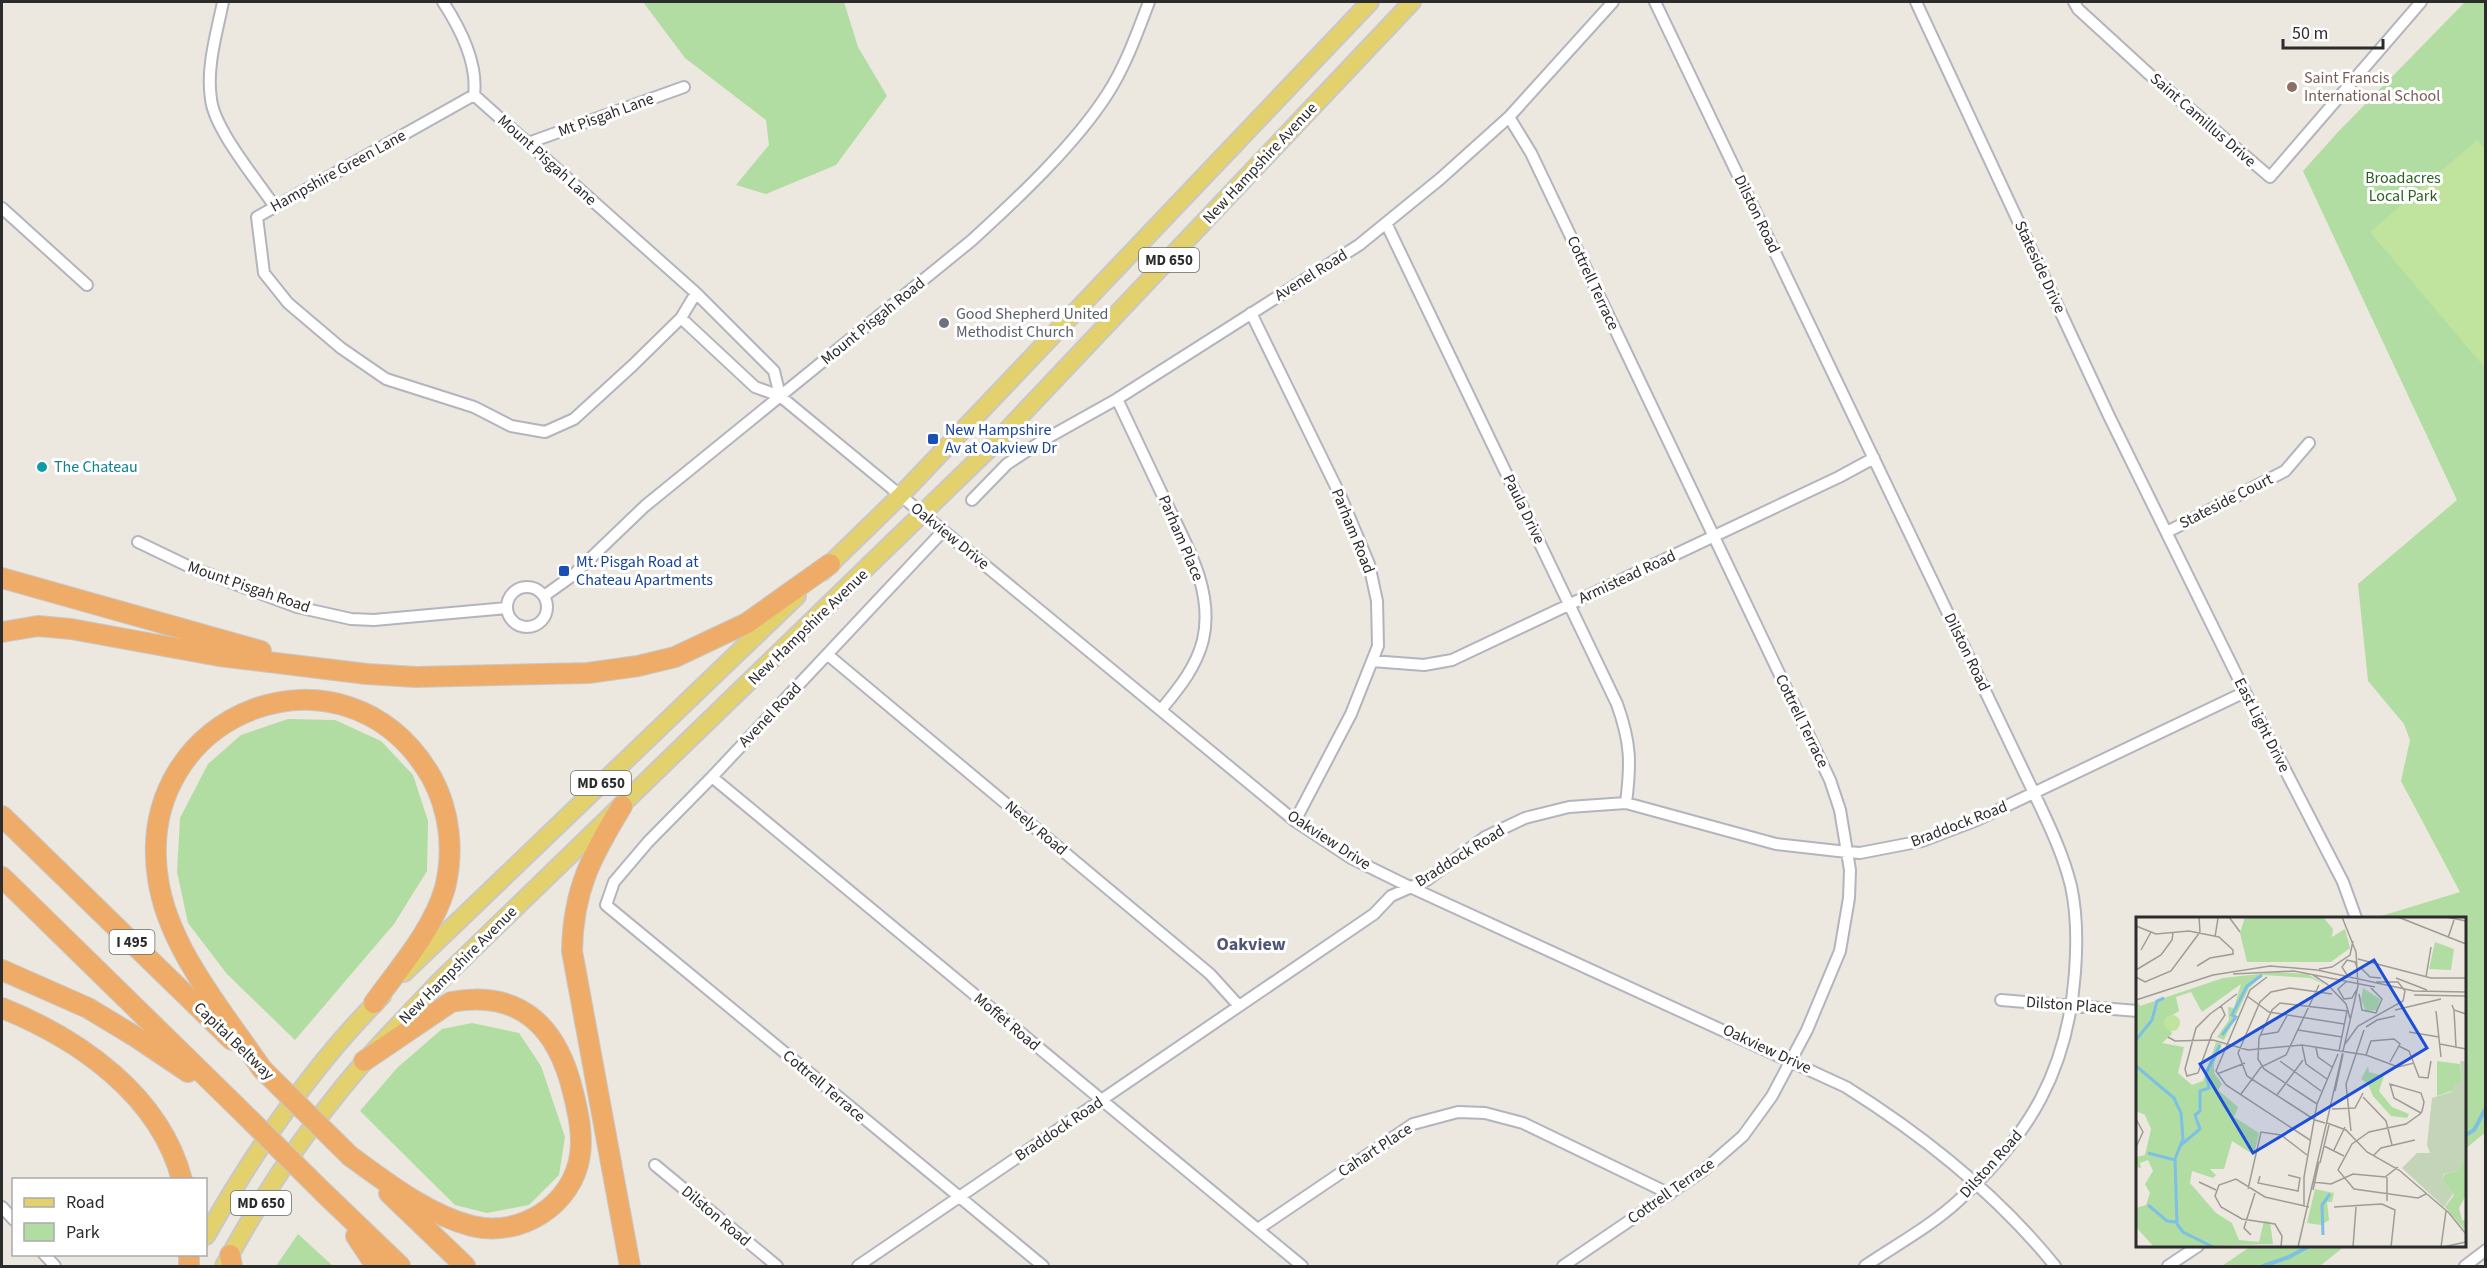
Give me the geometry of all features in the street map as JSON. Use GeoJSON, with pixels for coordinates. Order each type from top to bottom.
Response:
{"type":"FeatureCollection","features":[{"type":"Feature","properties":{"kind":"highway"},"geometry":{"type":"LineString","coordinates":[[2,632],[39,626],[219,656],[367,674],[416,677],[588,673],[638,666],[675,657],[747,623],[830,564]]}},
{"type":"Feature","properties":{"kind":"highway"},"geometry":{"type":"LineString","coordinates":[[2,578],[223,641],[301,661],[367,674]]}},
{"type":"Feature","properties":{"kind":"highway"},"geometry":{"type":"LineString","coordinates":[[262,1069],[191,964],[176,935],[158,881],[156,853],[157,824],[164,798],[191,750],[211,732],[251,709],[295,701],[319,700],[363,713],[407,744],[425,766],[438,790],[447,816],[450,843],[450,865],[444,890],[436,912],[374,1003]]}},
{"type":"Feature","properties":{"kind":"highway"},"geometry":{"type":"LineString","coordinates":[[622,806],[585,871],[572,925],[572,951],[630,1266]]}},
{"type":"Feature","properties":{"kind":"highway","name":"Capital Beltway"},"geometry":{"type":"LineString","coordinates":[[2,816],[465,1266]]}},
{"type":"Feature","properties":{"kind":"highway","name":"I 495"},"geometry":{"type":"LineString","coordinates":[[2,877],[400,1266]]}},
{"type":"Feature","properties":{"kind":"highway"},"geometry":{"type":"LineString","coordinates":[[2,970],[88,1008],[114,1023],[236,1106]]}},
{"type":"Feature","properties":{"kind":"highway"},"geometry":{"type":"LineString","coordinates":[[350,1156],[399,1190],[435,1211],[472,1226],[492,1228],[510,1227],[545,1212],[568,1187],[580,1157],[580,1131],[576,1106],[568,1073],[557,1046],[546,1029],[510,1006],[491,1001],[468,999],[451,1002],[364,1061]]}},
{"type":"Feature","properties":{"kind":"highway"},"geometry":{"type":"LineString","coordinates":[[2,1008],[51,1030],[77,1047],[126,1087],[152,1113],[168,1141],[182,1178]]}},
{"type":"Feature","properties":{"kind":"highway"},"geometry":{"type":"LineString","coordinates":[[324,1193],[376,1266]]}},
{"type":"Feature","properties":{"kind":"main road","name":"New Hampshire Avenue"},"geometry":{"type":"LineString","coordinates":[[207,1234],[248,1165],[279,1120],[374,1003],[900,495],[1370,2]]}},
{"type":"Feature","properties":{"kind":"main road","name":"New Hampshire Avenue"},"geometry":{"type":"LineString","coordinates":[[229,1263],[247,1224],[302,1141],[364,1061],[440,981],[924,515],[1073,361],[1412,2]]}},
{"type":"Feature","properties":{"kind":"street"},"geometry":{"type":"LineString","coordinates":[[223,2],[213,56],[211,101],[221,126],[275,207]]}},
{"type":"Feature","properties":{"kind":"street"},"geometry":{"type":"LineString","coordinates":[[443,2],[457,23],[469,57],[476,80],[474,95]]}},
{"type":"Feature","properties":{"kind":"street","name":"Mount Pisgah Road"},"geometry":{"type":"LineString","coordinates":[[544,596],[576,572],[645,506],[971,241],[1008,207],[1078,133],[1107,93],[1131,50],[1149,2]]}},
{"type":"Feature","properties":{"kind":"street","name":"Avenel Road"},"geometry":{"type":"LineString","coordinates":[[972,500],[1007,464],[1042,441],[1117,399],[1359,245],[1440,179],[1509,117],[1613,2]]}},
{"type":"Feature","properties":{"kind":"street","name":"Dilston Road"},"geometry":{"type":"LineString","coordinates":[[1655,2],[2034,793],[2060,850],[2071,888],[2077,949],[2073,1005],[2061,1055],[2042,1100],[2014,1141],[1958,1201],[1865,1266]]}},
{"type":"Feature","properties":{"kind":"street","name":"Stateside Drive"},"geometry":{"type":"LineString","coordinates":[[1916,2],[2109,416],[2167,532]]}},
{"type":"Feature","properties":{"kind":"street","name":"Saint Camillus Drive"},"geometry":{"type":"LineString","coordinates":[[2074,2],[2078,9],[2149,74],[2270,177],[2421,2]]}},
{"type":"Feature","properties":{"kind":"street","name":"Mt Pisgah Lane"},"geometry":{"type":"LineString","coordinates":[[528,143],[684,87]]}},
{"type":"Feature","properties":{"kind":"street","name":"Hampshire Green Lane"},"geometry":{"type":"LineString","coordinates":[[474,95],[257,217],[264,273],[288,303],[340,348],[386,379],[474,407],[511,426],[544,432],[574,419],[681,318]]}},
{"type":"Feature","properties":{"kind":"street","name":"Mount Pisgah Lane"},"geometry":{"type":"LineString","coordinates":[[474,95],[696,293],[774,371],[780,396]]}},
{"type":"Feature","properties":{"kind":"street","name":"Cottrell Terrace"},"geometry":{"type":"LineString","coordinates":[[1509,117],[1531,153],[1830,780],[1840,810],[1850,870],[1849,898],[1840,951],[1807,1030],[1772,1096],[1743,1136],[1704,1170],[1563,1266]]}},
{"type":"Feature","properties":{"kind":"street"},"geometry":{"type":"LineString","coordinates":[[2,208],[87,285]]}},
{"type":"Feature","properties":{"kind":"street","name":"Paula Drive"},"geometry":{"type":"LineString","coordinates":[[1386,223],[1617,704],[1627,733],[1630,767],[1626,803]]}},
{"type":"Feature","properties":{"kind":"street"},"geometry":{"type":"LineString","coordinates":[[696,293],[681,318],[754,387],[780,396]]}},
{"type":"Feature","properties":{"kind":"street","name":"Parham Road"},"geometry":{"type":"LineString","coordinates":[[1251,314],[1340,495],[1370,564],[1377,601],[1378,646],[1351,714],[1295,821]]}},
{"type":"Feature","properties":{"kind":"street","name":"Oakview Drive"},"geometry":{"type":"LineString","coordinates":[[780,396],[1295,821],[1351,858],[1410,887],[1846,1087],[1888,1113],[1938,1149],[2037,1245],[2055,1266]]}},
{"type":"Feature","properties":{"kind":"street","name":"Parham Place"},"geometry":{"type":"LineString","coordinates":[[1117,399],[1197,567],[1205,600],[1203,639],[1195,663],[1161,710]]}},
{"type":"Feature","properties":{"kind":"street","name":"Stateside Court"},"geometry":{"type":"LineString","coordinates":[[2167,532],[2285,471],[2309,443]]}},
{"type":"Feature","properties":{"kind":"street","name":"Armistead Road"},"geometry":{"type":"LineString","coordinates":[[1372,661],[1424,665],[1452,660],[1839,477],[1874,458]]}},
{"type":"Feature","properties":{"kind":"street","name":"Avenel Road"},"geometry":{"type":"LineString","coordinates":[[606,905],[614,882],[648,842],[828,655],[943,531]]}},
{"type":"Feature","properties":{"kind":"street","name":"East Light Drive"},"geometry":{"type":"LineString","coordinates":[[2167,532],[2245,692],[2343,882],[2356,917]]}},
{"type":"Feature","properties":{"kind":"street","name":"Mount Pisgah Road"},"geometry":{"type":"LineString","coordinates":[[138,542],[190,567],[297,606],[351,619],[374,620],[507,608]]}},
{"type":"Feature","properties":{"kind":"street"},"geometry":{"type":"LineString","coordinates":[[532,587],[544,596],[547,610],[545,617],[534,626],[519,626],[508,615],[508,600],[518,589],[532,587]]}},
{"type":"Feature","properties":{"kind":"street","name":"Neely Road"},"geometry":{"type":"LineString","coordinates":[[828,655],[1210,974],[1239,1006]]}},
{"type":"Feature","properties":{"kind":"street","name":"Braddock Road"},"geometry":{"type":"LineString","coordinates":[[858,1266],[1374,914],[1391,896],[1427,880],[1485,837],[1525,818],[1569,807],[1626,803],[1776,844],[1860,853],[1922,841],[1977,820],[2245,692]]}},
{"type":"Feature","properties":{"kind":"street","name":"Moffet Road"},"geometry":{"type":"LineString","coordinates":[[712,777],[1302,1266]]}},
{"type":"Feature","properties":{"kind":"street","name":"Cottrell Terrace"},"geometry":{"type":"LineString","coordinates":[[606,905],[1043,1266]]}},
{"type":"Feature","properties":{"kind":"street","name":"Dilston Place"},"geometry":{"type":"LineString","coordinates":[[2001,1000],[2136,1011]]}},
{"type":"Feature","properties":{"kind":"street","name":"Cahart Place"},"geometry":{"type":"LineString","coordinates":[[1258,1229],[1413,1124],[1458,1112],[1485,1113],[1522,1123],[1670,1194]]}},
{"type":"Feature","properties":{"kind":"street","name":"Dilston Road"},"geometry":{"type":"LineString","coordinates":[[655,1166],[777,1266]]}},
{"type":"Feature","properties":{"kind":"street"},"geometry":{"type":"LineString","coordinates":[[2168,1266],[2195,1247]]}},
{"type":"Feature","properties":{"kind":"street"},"geometry":{"type":"LineString","coordinates":[[2466,1266],[2486,1250]]}},
{"type":"Feature","properties":{"kind":"green space"},"geometry":{"type":"Polygon","coordinates":[[[643,2],[844,2],[858,47],[887,96],[836,165],[766,194],[736,185],[769,145],[766,120],[685,58],[643,2]]]}},
{"type":"Feature","properties":{"kind":"green space","name":"Broadacres Local Park"},"geometry":{"type":"Polygon","coordinates":[[[2465,2],[2485,2],[2486,1132],[2466,1148],[2466,917],[2378,917],[2460,892],[2401,781],[2410,740],[2404,724],[2368,681],[2358,584],[2457,500],[2303,171],[2465,2]]]}},
{"type":"Feature","properties":{"kind":"green space"},"geometry":{"type":"Polygon","coordinates":[[[2477,140],[2486,150],[2485,368],[2370,232],[2477,140]]]}},
{"type":"Feature","properties":{"kind":"green space"},"geometry":{"type":"Polygon","coordinates":[[[288,719],[335,720],[381,741],[413,775],[428,821],[427,871],[394,924],[295,1040],[227,974],[188,923],[177,872],[180,818],[208,764],[241,735],[288,719]]]}},
{"type":"Feature","properties":{"kind":"green space"},"geometry":{"type":"Polygon","coordinates":[[[472,1023],[519,1033],[541,1066],[565,1137],[559,1175],[529,1205],[487,1213],[455,1205],[360,1111],[397,1068],[442,1029],[472,1023]]]}},
{"type":"Feature","properties":{"kind":"green space"},"geometry":{"type":"Polygon","coordinates":[[[298,1234],[333,1266],[276,1266],[298,1234]]]}},
{"type":"Feature","properties":{"kind":"green space"},"geometry":{"type":"Polygon","coordinates":[[[2250,1247],[2344,1247],[2320,1266],[2222,1266],[2250,1247]]]}},
{"type":"Feature","properties":{"kind":"waterway"},"geometry":{"type":"LineString","coordinates":[[2466,1135],[2474,1130],[2486,1108]]}},
{"type":"Feature","properties":{"kind":"waterway"},"geometry":{"type":"LineString","coordinates":[[2263,1266],[2289,1257],[2307,1247]]}},
{"type":"Feature","properties":{"kind":"place","name":"Saint Francis International School"},"geometry":{"type":"Point","coordinates":[2292,87]}},
{"type":"Feature","properties":{"kind":"place","name":"Good Shepherd United Methodist Church"},"geometry":{"type":"Point","coordinates":[944,323]}},
{"type":"Feature","properties":{"kind":"place","name":"New Hampshire Av at Oakview Dr"},"geometry":{"type":"Point","coordinates":[933,439]}},
{"type":"Feature","properties":{"kind":"place","name":"The Chateau"},"geometry":{"type":"Point","coordinates":[42,467]}},
{"type":"Feature","properties":{"kind":"place","name":"Mt. Pisgah Road at Chateau Apartments"},"geometry":{"type":"Point","coordinates":[564,571]}},
{"type":"Feature","properties":{"kind":"district","name":"Oakview"},"geometry":{"type":"Point","coordinates":[1251,944]}}]}
